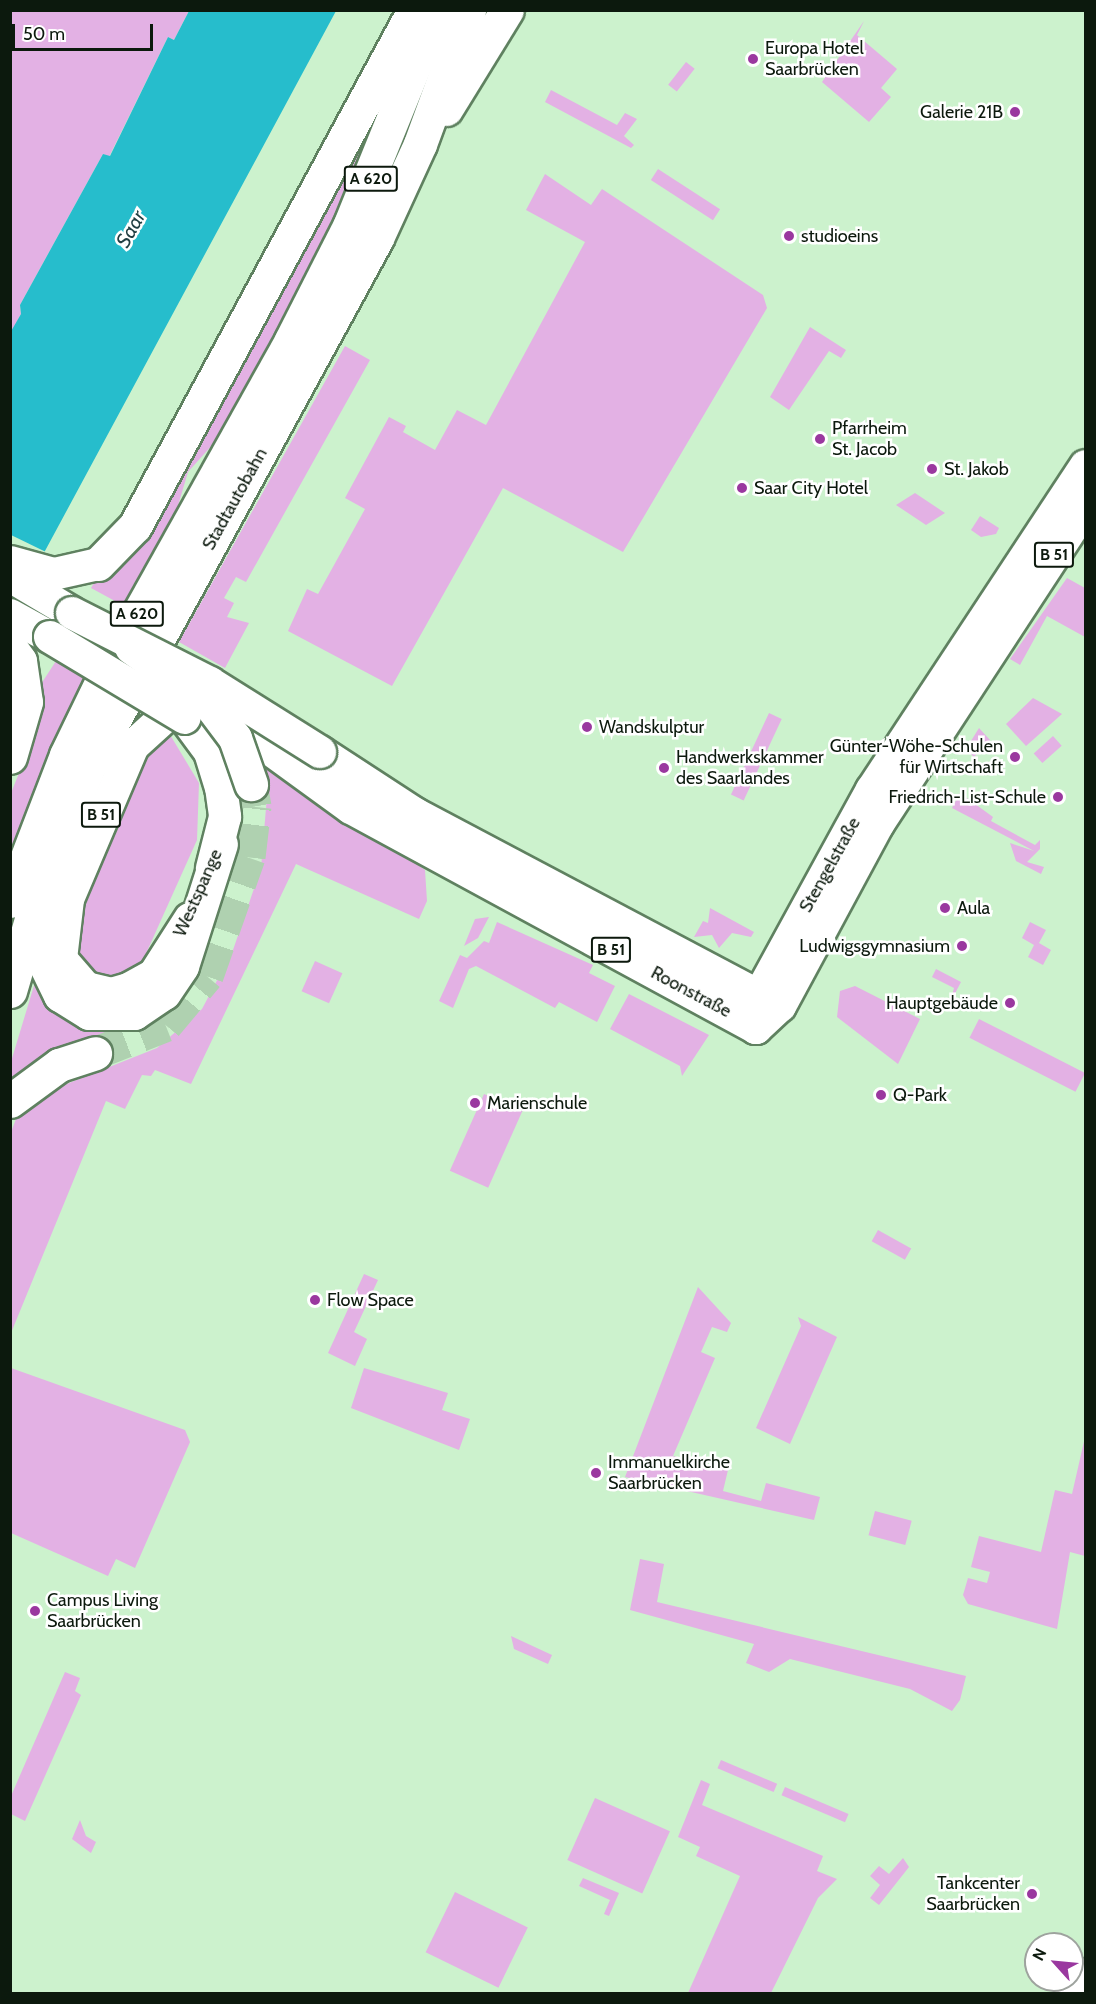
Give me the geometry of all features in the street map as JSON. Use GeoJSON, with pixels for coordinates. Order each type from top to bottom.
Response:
{"type":"FeatureCollection","features":[{"type":"Feature","properties":{"kind":"highway"},"geometry":{"type":"LineString","coordinates":[[98,564],[135,526],[281,262],[414,10]]}},
{"type":"Feature","properties":{"kind":"highway","name":"Stadtautobahn"},"geometry":{"type":"LineString","coordinates":[[10,901],[57,776],[108,668],[350,224],[437,10]]}},
{"type":"Feature","properties":{"kind":"highway","name":"Stadtautobahn"},"geometry":{"type":"LineString","coordinates":[[10,991],[44,875],[90,764],[132,681],[320,348],[420,144],[470,10]]}},
{"type":"Feature","properties":{"kind":"highway"},"geometry":{"type":"LineString","coordinates":[[420,144],[475,68],[507,10]]}},
{"type":"Feature","properties":{"kind":"highway"},"geometry":{"type":"LineString","coordinates":[[10,647],[20,661],[26,702],[10,757]]}},
{"type":"Feature","properties":{"kind":"highway"},"geometry":{"type":"LineString","coordinates":[[131,647],[207,702],[235,738],[251,784]]}},
{"type":"Feature","properties":{"kind":"highway"},"geometry":{"type":"LineString","coordinates":[[132,681],[128,711],[58,880],[39,952],[60,995],[104,1016],[148,1006],[174,963],[221,844]]}},
{"type":"Feature","properties":{"kind":"highway"},"geometry":{"type":"LineString","coordinates":[[10,1101],[59,1065],[95,1053]]}},
{"type":"Feature","properties":{"kind":"main road","name":"Stengelstraße"},"geometry":{"type":"LineString","coordinates":[[756,1028],[759,996],[872,790],[1086,466]]}},
{"type":"Feature","properties":{"kind":"main road","name":"Stengelstraße"},"geometry":{"type":"LineString","coordinates":[[756,1028],[780,1006],[883,816],[1086,506]]}},
{"type":"Feature","properties":{"kind":"main road"},"geometry":{"type":"LineString","coordinates":[[10,562],[54,574],[98,564]]}},
{"type":"Feature","properties":{"kind":"main road","name":"B 51"},"geometry":{"type":"LineString","coordinates":[[10,576],[131,647],[210,683],[415,814],[473,859]]}},
{"type":"Feature","properties":{"kind":"main road","name":"Westspange"},"geometry":{"type":"LineString","coordinates":[[10,615],[185,718],[210,752],[221,787],[221,844]]}},
{"type":"Feature","properties":{"kind":"main road","name":"B 51"},"geometry":{"type":"LineString","coordinates":[[174,963],[142,983],[105,993],[77,982],[58,945],[68,899],[117,776],[148,730],[183,709],[205,708],[223,714],[351,808],[473,859]]}},
{"type":"Feature","properties":{"kind":"main road","name":"Roonstraße"},"geometry":{"type":"LineString","coordinates":[[473,859],[759,996]]}},
{"type":"Feature","properties":{"kind":"main road","name":"Roonstraße"},"geometry":{"type":"LineString","coordinates":[[473,859],[756,1028]]}},
{"type":"Feature","properties":{"kind":"main road"},"geometry":{"type":"LineString","coordinates":[[1071,1994],[1086,1975]]}},
{"type":"Feature","properties":{"kind":"shaded area"},"geometry":{"type":"Polygon","coordinates":[[[11,11],[189,11],[174,40],[168,37],[109,157],[103,154],[20,305],[21,314],[11,333],[11,11]]]}},
{"type":"Feature","properties":{"kind":"shaded area"},"geometry":{"type":"Polygon","coordinates":[[[864,21],[857,35],[897,69],[881,88],[891,97],[869,122],[822,82],[864,21]]]}},
{"type":"Feature","properties":{"kind":"shaded area"},"geometry":{"type":"Polygon","coordinates":[[[686,62],[695,69],[677,92],[668,85],[686,62]]]}},
{"type":"Feature","properties":{"kind":"shaded area"},"geometry":{"type":"Polygon","coordinates":[[[551,90],[617,125],[625,113],[637,119],[624,136],[634,145],[631,148],[545,102],[551,90]]]}},
{"type":"Feature","properties":{"kind":"shaded area"},"geometry":{"type":"Polygon","coordinates":[[[386,93],[343,208],[222,434],[188,472],[174,519],[126,607],[91,588],[94,583],[123,564],[153,524],[386,93]]]}},
{"type":"Feature","properties":{"kind":"shaded area"},"geometry":{"type":"Polygon","coordinates":[[[658,169],[720,209],[713,220],[651,180],[658,169]]]}},
{"type":"Feature","properties":{"kind":"shaded area"},"geometry":{"type":"Polygon","coordinates":[[[545,174],[591,205],[602,189],[763,295],[767,308],[623,552],[503,488],[392,686],[288,631],[307,589],[318,594],[365,509],[345,498],[389,417],[406,426],[403,432],[435,450],[457,410],[486,425],[585,242],[526,210],[545,174]]]}},
{"type":"Feature","properties":{"kind":"shaded area"},"geometry":{"type":"Polygon","coordinates":[[[810,327],[846,350],[841,358],[829,351],[789,410],[770,397],[810,327]]]}},
{"type":"Feature","properties":{"kind":"shaded area"},"geometry":{"type":"Polygon","coordinates":[[[345,346],[370,360],[246,582],[236,577],[224,598],[234,603],[227,617],[249,623],[225,668],[179,642],[345,346]]]}},
{"type":"Feature","properties":{"kind":"shaded area"},"geometry":{"type":"Polygon","coordinates":[[[915,493],[945,513],[926,525],[896,505],[915,493]]]}},
{"type":"Feature","properties":{"kind":"shaded area"},"geometry":{"type":"Polygon","coordinates":[[[980,516],[999,528],[996,534],[981,537],[971,530],[980,516]]]}},
{"type":"Feature","properties":{"kind":"shaded area"},"geometry":{"type":"Polygon","coordinates":[[[1067,578],[1085,588],[1085,637],[1047,616],[1020,665],[1010,659],[1067,578]]]}},
{"type":"Feature","properties":{"kind":"shaded area"},"geometry":{"type":"Polygon","coordinates":[[[56,661],[89,679],[53,749],[11,858],[11,793],[34,736],[41,684],[56,661]]]}},
{"type":"Feature","properties":{"kind":"shaded area"},"geometry":{"type":"Polygon","coordinates":[[[1033,698],[1062,714],[1026,746],[1006,724],[1033,698]]]}},
{"type":"Feature","properties":{"kind":"shaded area"},"geometry":{"type":"Polygon","coordinates":[[[769,713],[782,719],[744,800],[731,795],[769,713]]]}},
{"type":"Feature","properties":{"kind":"shaded area"},"geometry":{"type":"Polygon","coordinates":[[[979,728],[990,740],[974,757],[966,749],[979,728]]]}},
{"type":"Feature","properties":{"kind":"shaded area"},"geometry":{"type":"Polygon","coordinates":[[[169,733],[199,783],[197,840],[144,958],[124,978],[100,979],[77,960],[75,919],[148,749],[169,733]]]}},
{"type":"Feature","properties":{"kind":"shaded area"},"geometry":{"type":"Polygon","coordinates":[[[1053,736],[1062,746],[1042,763],[1034,753],[1053,736]]]}},
{"type":"Feature","properties":{"kind":"shaded area"},"geometry":{"type":"Polygon","coordinates":[[[259,754],[425,870],[427,901],[419,919],[296,864],[191,1084],[155,1070],[151,1076],[142,1075],[125,1109],[106,1101],[11,1333],[11,1132],[18,1114],[54,1089],[157,1048],[202,1009],[233,950],[261,868],[267,796],[259,754]]]}},
{"type":"Feature","properties":{"kind":"shaded area"},"geometry":{"type":"Polygon","coordinates":[[[960,793],[993,817],[991,821],[1035,845],[1040,840],[1040,849],[1027,862],[1044,867],[1041,874],[1016,861],[1010,843],[1034,851],[952,808],[960,793]]]}},
{"type":"Feature","properties":{"kind":"shaded area"},"geometry":{"type":"Polygon","coordinates":[[[710,908],[754,932],[751,937],[732,933],[719,948],[712,935],[694,937],[703,921],[708,923],[710,908]]]}},
{"type":"Feature","properties":{"kind":"shaded area"},"geometry":{"type":"Polygon","coordinates":[[[489,917],[478,938],[464,946],[475,919],[489,917]]]}},
{"type":"Feature","properties":{"kind":"shaded area"},"geometry":{"type":"Polygon","coordinates":[[[497,922],[593,965],[589,973],[615,986],[597,1022],[559,1002],[555,1008],[476,966],[469,969],[453,1008],[439,1001],[460,955],[467,958],[484,941],[489,943],[497,922]]]}},
{"type":"Feature","properties":{"kind":"shaded area"},"geometry":{"type":"Polygon","coordinates":[[[1030,922],[1046,930],[1039,943],[1051,950],[1043,965],[1028,957],[1034,945],[1022,938],[1030,922]]]}},
{"type":"Feature","properties":{"kind":"shaded area"},"geometry":{"type":"Polygon","coordinates":[[[315,961],[342,973],[329,1003],[302,991],[315,961]]]}},
{"type":"Feature","properties":{"kind":"shaded area"},"geometry":{"type":"Polygon","coordinates":[[[936,969],[961,982],[950,1003],[954,988],[932,977],[936,969]]]}},
{"type":"Feature","properties":{"kind":"shaded area"},"geometry":{"type":"Polygon","coordinates":[[[36,979],[128,1028],[58,1053],[17,1079],[11,1076],[10,1065],[36,979]]]}},
{"type":"Feature","properties":{"kind":"shaded area"},"geometry":{"type":"Polygon","coordinates":[[[855,986],[920,1019],[898,1064],[837,1017],[840,991],[855,986]]]}},
{"type":"Feature","properties":{"kind":"shaded area"},"geometry":{"type":"Polygon","coordinates":[[[629,994],[709,1035],[682,1076],[680,1066],[610,1029],[629,994]]]}},
{"type":"Feature","properties":{"kind":"shaded area"},"geometry":{"type":"Polygon","coordinates":[[[979,1019],[1085,1073],[1075,1092],[969,1038],[979,1019]]]}},
{"type":"Feature","properties":{"kind":"shaded area"},"geometry":{"type":"Polygon","coordinates":[[[484,1094],[522,1111],[488,1188],[450,1171],[484,1094]]]}},
{"type":"Feature","properties":{"kind":"shaded area"},"geometry":{"type":"Polygon","coordinates":[[[878,1230],[911,1248],[905,1260],[872,1241],[878,1230]]]}},
{"type":"Feature","properties":{"kind":"shaded area"},"geometry":{"type":"Polygon","coordinates":[[[364,1274],[378,1280],[354,1332],[367,1339],[355,1366],[328,1353],[364,1274]]]}},
{"type":"Feature","properties":{"kind":"shaded area"},"geometry":{"type":"Polygon","coordinates":[[[698,1287],[731,1323],[727,1332],[712,1327],[701,1352],[715,1358],[673,1456],[728,1470],[723,1491],[761,1501],[766,1483],[820,1497],[814,1520],[625,1477],[698,1287]]]}},
{"type":"Feature","properties":{"kind":"shaded area"},"geometry":{"type":"Polygon","coordinates":[[[798,1317],[837,1337],[790,1444],[756,1428],[801,1326],[798,1317]]]}},
{"type":"Feature","properties":{"kind":"shaded area"},"geometry":{"type":"Polygon","coordinates":[[[11,1368],[185,1430],[190,1442],[135,1568],[116,1559],[108,1576],[11,1533],[11,1368]]]}},
{"type":"Feature","properties":{"kind":"shaded area"},"geometry":{"type":"Polygon","coordinates":[[[364,1368],[448,1393],[442,1410],[470,1419],[459,1450],[351,1408],[364,1368]]]}},
{"type":"Feature","properties":{"kind":"shaded area"},"geometry":{"type":"Polygon","coordinates":[[[1085,1437],[1085,1556],[1070,1552],[1057,1629],[968,1604],[963,1595],[968,1578],[987,1583],[990,1572],[971,1567],[979,1536],[1041,1552],[1055,1490],[1072,1494],[1085,1437]]]}},
{"type":"Feature","properties":{"kind":"shaded area"},"geometry":{"type":"Polygon","coordinates":[[[875,1511],[912,1521],[905,1545],[869,1535],[875,1511]]]}},
{"type":"Feature","properties":{"kind":"shaded area"},"geometry":{"type":"Polygon","coordinates":[[[640,1559],[664,1564],[657,1602],[966,1676],[960,1700],[952,1711],[910,1689],[790,1659],[769,1672],[746,1663],[754,1644],[630,1610],[640,1559]]]}},
{"type":"Feature","properties":{"kind":"shaded area"},"geometry":{"type":"Polygon","coordinates":[[[511,1636],[552,1655],[548,1664],[514,1649],[511,1636]]]}},
{"type":"Feature","properties":{"kind":"shaded area"},"geometry":{"type":"Polygon","coordinates":[[[65,1672],[80,1678],[75,1691],[81,1695],[25,1821],[11,1814],[11,1796],[65,1672]]]}},
{"type":"Feature","properties":{"kind":"shaded area"},"geometry":{"type":"Polygon","coordinates":[[[721,1760],[777,1784],[774,1792],[717,1768],[721,1760]]]}},
{"type":"Feature","properties":{"kind":"shaded area"},"geometry":{"type":"Polygon","coordinates":[[[701,1780],[710,1784],[702,1805],[823,1856],[817,1871],[837,1879],[818,1898],[771,1993],[688,1993],[740,1876],[696,1856],[700,1847],[678,1837],[701,1780]]]}},
{"type":"Feature","properties":{"kind":"shaded area"},"geometry":{"type":"Polygon","coordinates":[[[785,1787],[849,1814],[845,1822],[781,1795],[785,1787]]]}},
{"type":"Feature","properties":{"kind":"shaded area"},"geometry":{"type":"Polygon","coordinates":[[[595,1798],[670,1831],[642,1893],[567,1860],[595,1798]]]}},
{"type":"Feature","properties":{"kind":"shaded area"},"geometry":{"type":"Polygon","coordinates":[[[80,1820],[86,1836],[96,1842],[91,1853],[72,1839],[80,1820]]]}},
{"type":"Feature","properties":{"kind":"shaded area"},"geometry":{"type":"Polygon","coordinates":[[[903,1858],[909,1867],[879,1905],[870,1898],[880,1885],[870,1876],[879,1866],[889,1874],[903,1858]]]}},
{"type":"Feature","properties":{"kind":"shaded area"},"geometry":{"type":"Polygon","coordinates":[[[583,1878],[619,1893],[609,1916],[604,1914],[610,1900],[579,1886],[583,1878]]]}},
{"type":"Feature","properties":{"kind":"shaded area"},"geometry":{"type":"Polygon","coordinates":[[[455,1892],[528,1928],[498,1988],[426,1952],[455,1892]]]}},
{"type":"Feature","properties":{"kind":"water","name":"Saar"},"geometry":{"type":"Polygon","coordinates":[[[189,11],[336,11],[11,614],[10,333],[21,314],[20,305],[103,154],[110,156],[168,37],[174,40],[189,11]]]}},
{"type":"Feature","properties":{"kind":"pier"},"geometry":{"type":"Polygon","coordinates":[[[11,535],[46,552],[10,617],[11,535]]]}},
{"type":"Feature","properties":{"kind":"tunnel"},"geometry":{"type":"LineString","coordinates":[[95,1053],[166,1025],[207,976],[249,857],[255,806],[251,784]]}},
{"type":"Feature","properties":{"kind":"place","name":"Europa Hotel Saarbrücken"},"geometry":{"type":"Point","coordinates":[753,59]}},
{"type":"Feature","properties":{"kind":"place","name":"Galerie 21B"},"geometry":{"type":"Point","coordinates":[1015,112]}},
{"type":"Feature","properties":{"kind":"place","name":"studioeins"},"geometry":{"type":"Point","coordinates":[789,236]}},
{"type":"Feature","properties":{"kind":"place","name":"Pfarrheim St. Jacob"},"geometry":{"type":"Point","coordinates":[820,439]}},
{"type":"Feature","properties":{"kind":"place","name":"St. Jakob"},"geometry":{"type":"Point","coordinates":[932,469]}},
{"type":"Feature","properties":{"kind":"place","name":"Saar City Hotel"},"geometry":{"type":"Point","coordinates":[742,488]}},
{"type":"Feature","properties":{"kind":"place","name":"Wandskulptur"},"geometry":{"type":"Point","coordinates":[587,727]}},
{"type":"Feature","properties":{"kind":"place","name":"Günter-Wöhe-Schulen für Wirtschaft"},"geometry":{"type":"Point","coordinates":[1015,757]}},
{"type":"Feature","properties":{"kind":"place","name":"Handwerkskammer des Saarlandes"},"geometry":{"type":"Point","coordinates":[664,768]}},
{"type":"Feature","properties":{"kind":"place","name":"Friedrich-List-Schule"},"geometry":{"type":"Point","coordinates":[1058,797]}},
{"type":"Feature","properties":{"kind":"place","name":"Aula"},"geometry":{"type":"Point","coordinates":[945,908]}},
{"type":"Feature","properties":{"kind":"place","name":"Ludwigsgymnasium"},"geometry":{"type":"Point","coordinates":[962,946]}},
{"type":"Feature","properties":{"kind":"place","name":"Hauptgebäude"},"geometry":{"type":"Point","coordinates":[1010,1003]}},
{"type":"Feature","properties":{"kind":"place","name":"Q-Park"},"geometry":{"type":"Point","coordinates":[881,1095]}},
{"type":"Feature","properties":{"kind":"place","name":"Marienschule"},"geometry":{"type":"Point","coordinates":[475,1103]}},
{"type":"Feature","properties":{"kind":"place","name":"Flow Space"},"geometry":{"type":"Point","coordinates":[315,1300]}},
{"type":"Feature","properties":{"kind":"place","name":"Immanuelkirche Saarbrücken"},"geometry":{"type":"Point","coordinates":[596,1473]}},
{"type":"Feature","properties":{"kind":"place","name":"Campus Living Saarbrücken"},"geometry":{"type":"Point","coordinates":[35,1611]}},
{"type":"Feature","properties":{"kind":"place","name":"Tankcenter Saarbrücken"},"geometry":{"type":"Point","coordinates":[1032,1894]}}]}
